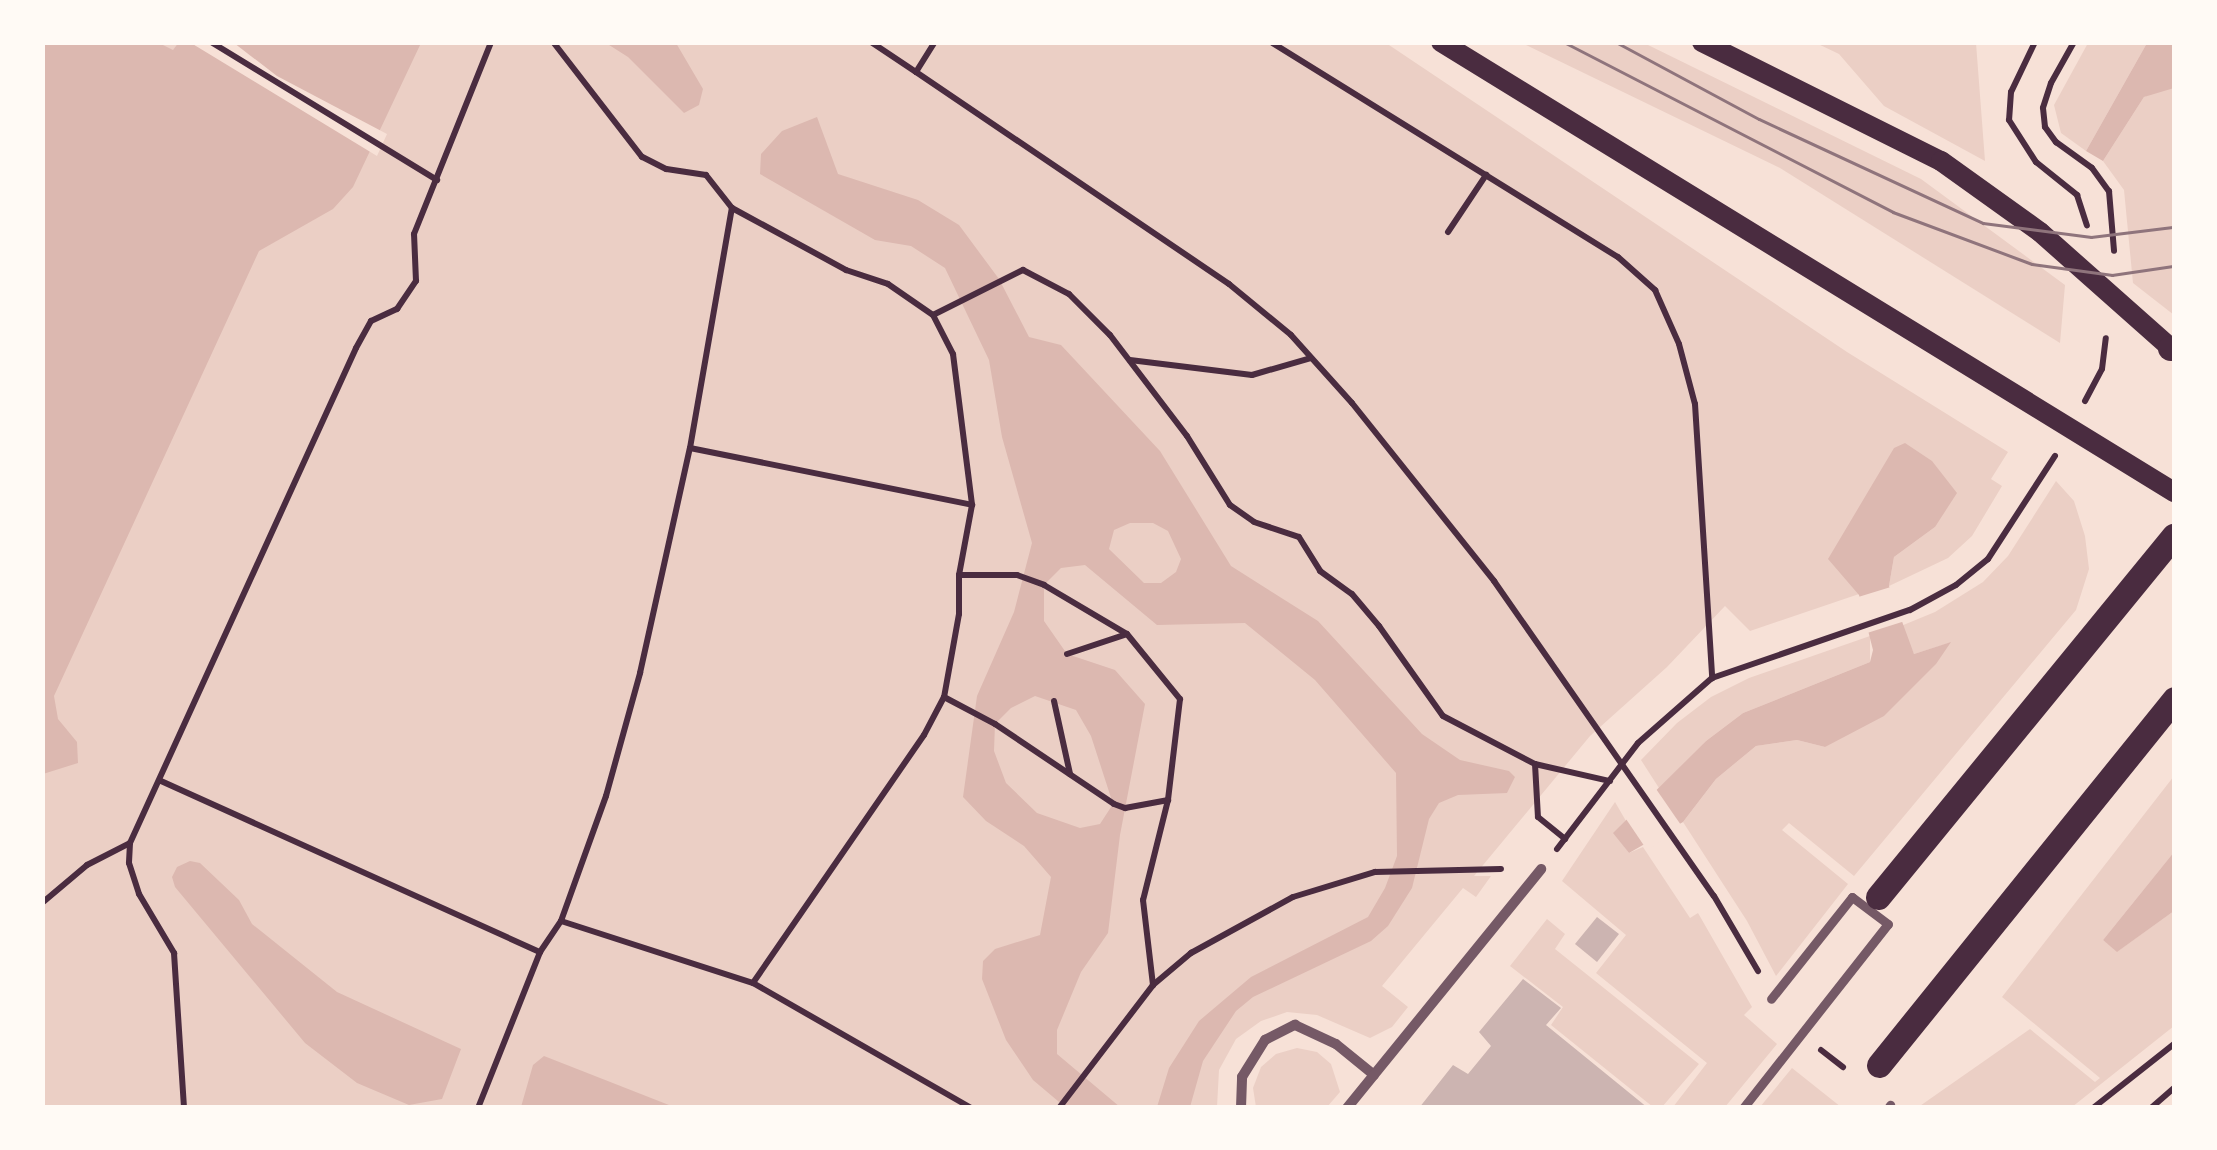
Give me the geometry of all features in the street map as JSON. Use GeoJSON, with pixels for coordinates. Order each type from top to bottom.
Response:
{"type":"FeatureCollection","features":[{"type":"Feature","properties":{"kind":"main road"},"geometry":{"type":"LineString","coordinates":[[1441,42],[2174,492]]}},
{"type":"Feature","properties":{"kind":"main road"},"geometry":{"type":"LineString","coordinates":[[1702,42],[1941,161],[2040,232],[2173,349]]}},
{"type":"Feature","properties":{"kind":"main road"},"geometry":{"type":"LineString","coordinates":[[1878,898],[2174,536]]}},
{"type":"Feature","properties":{"kind":"main road"},"geometry":{"type":"LineString","coordinates":[[1879,1065],[2173,702]]}},
{"type":"Feature","properties":{"kind":"street"},"geometry":{"type":"LineString","coordinates":[[1347,1108],[1541,869]]}},
{"type":"Feature","properties":{"kind":"street"},"geometry":{"type":"LineString","coordinates":[[1743,1108],[1888,924],[1852,896],[1771,999]]}},
{"type":"Feature","properties":{"kind":"street"},"geometry":{"type":"LineString","coordinates":[[1241,1108],[1242,1077],[1264,1040],[1295,1025],[1336,1044],[1374,1075]]}},
{"type":"Feature","properties":{"kind":"path"},"geometry":{"type":"LineString","coordinates":[[210,42],[437,180]]}},
{"type":"Feature","properties":{"kind":"path"},"geometry":{"type":"LineString","coordinates":[[184,1108],[174,953],[140,894],[129,863],[130,843],[161,781],[228,620],[356,348],[371,322],[396,309],[416,281],[414,234],[492,42]]}},
{"type":"Feature","properties":{"kind":"path"},"geometry":{"type":"LineString","coordinates":[[553,42],[642,157],[666,169],[706,176],[732,208],[846,270],[888,284],[933,315],[953,354],[972,505],[958,575],[960,614],[944,697],[924,735],[753,983]]}},
{"type":"Feature","properties":{"kind":"path"},"geometry":{"type":"LineString","coordinates":[[871,42],[1228,284],[1312,358],[1409,473],[1563,676],[1714,896]]}},
{"type":"Feature","properties":{"kind":"path"},"geometry":{"type":"LineString","coordinates":[[916,72],[935,42]]}},
{"type":"Feature","properties":{"kind":"path"},"geometry":{"type":"LineString","coordinates":[[1271,42],[1618,257],[1655,290],[1679,344],[1696,404],[1712,678]]}},
{"type":"Feature","properties":{"kind":"path"},"geometry":{"type":"LineString","coordinates":[[2034,42],[2011,92],[2009,120],[2036,162],[2077,195],[2091,237]]}},
{"type":"Feature","properties":{"kind":"path"},"geometry":{"type":"LineString","coordinates":[[1541,869],[1638,744],[1712,678],[1910,610],[1956,585],[1988,559],[2070,429],[2102,369],[2114,237],[2108,192],[2092,168],[2056,142],[2045,127],[2043,108],[2074,42]]}},
{"type":"Feature","properties":{"kind":"path"},"geometry":{"type":"LineString","coordinates":[[1448,232],[1486,175]]}},
{"type":"Feature","properties":{"kind":"path"},"geometry":{"type":"LineString","coordinates":[[478,1108],[540,952],[561,921],[606,796],[635,690],[690,448],[732,208]]}},
{"type":"Feature","properties":{"kind":"path"},"geometry":{"type":"LineString","coordinates":[[933,315],[1023,270],[1069,294],[1129,360],[1187,436],[1230,505],[1254,522],[1299,537],[1320,571],[1352,594],[1379,626],[1443,716],[1535,764],[1610,780]]}},
{"type":"Feature","properties":{"kind":"path"},"geometry":{"type":"LineString","coordinates":[[1129,360],[1252,376],[1312,358]]}},
{"type":"Feature","properties":{"kind":"path"},"geometry":{"type":"LineString","coordinates":[[690,448],[972,505]]}},
{"type":"Feature","properties":{"kind":"path"},"geometry":{"type":"LineString","coordinates":[[958,575],[1018,575],[1044,585],[1127,634],[1180,699],[1168,800],[1143,900],[1153,985]]}},
{"type":"Feature","properties":{"kind":"path"},"geometry":{"type":"LineString","coordinates":[[1067,654],[1127,634]]}},
{"type":"Feature","properties":{"kind":"path"},"geometry":{"type":"LineString","coordinates":[[944,697],[974,711],[1125,808],[1168,800]]}},
{"type":"Feature","properties":{"kind":"path"},"geometry":{"type":"LineString","coordinates":[[1054,701],[1071,776]]}},
{"type":"Feature","properties":{"kind":"path"},"geometry":{"type":"LineString","coordinates":[[1535,764],[1538,817],[1565,839]]}},
{"type":"Feature","properties":{"kind":"path"},"geometry":{"type":"LineString","coordinates":[[161,781],[540,952]]}},
{"type":"Feature","properties":{"kind":"path"},"geometry":{"type":"LineString","coordinates":[[42,903],[87,865],[130,843]]}},
{"type":"Feature","properties":{"kind":"path"},"geometry":{"type":"LineString","coordinates":[[1059,1108],[1153,985],[1191,954],[1293,897],[1376,872],[1444,873],[1500,868],[1525,890]]}},
{"type":"Feature","properties":{"kind":"path"},"geometry":{"type":"LineString","coordinates":[[561,921],[753,983],[971,1108]]}},
{"type":"Feature","properties":{"kind":"path"},"geometry":{"type":"LineString","coordinates":[[2093,1108],[2174,1044]]}},
{"type":"Feature","properties":{"kind":"path"},"geometry":{"type":"LineString","coordinates":[[2151,1108],[2174,1088]]}},
{"type":"Feature","properties":{"kind":"shaded area"},"geometry":{"type":"Polygon","coordinates":[[[179,42],[421,43],[353,187],[333,209],[259,251],[54,696],[58,719],[77,742],[78,763],[43,774],[43,43],[159,43],[173,50],[179,42]]]}},
{"type":"Feature","properties":{"kind":"shaded area"},"geometry":{"type":"Polygon","coordinates":[[[42,43],[1386,43],[1847,352],[2008,452],[1991,479],[2002,486],[1972,536],[1948,558],[1889,586],[1894,557],[1935,527],[1932,461],[1859,594],[1750,631],[1725,606],[1667,667],[1590,736],[1474,876],[1491,876],[1476,897],[1463,888],[1382,986],[1408,1007],[1392,1027],[1370,1038],[1317,1015],[1287,1012],[1261,1021],[1236,1039],[1219,1070],[1217,1107],[43,1107],[42,43]]]}},
{"type":"Feature","properties":{"kind":"shaded area"},"geometry":{"type":"Polygon","coordinates":[[[606,43],[676,43],[703,89],[699,105],[684,113],[628,57],[606,43]]]}},
{"type":"Feature","properties":{"kind":"shaded area"},"geometry":{"type":"Polygon","coordinates":[[[1522,43],[1644,43],[1921,179],[2065,285],[2060,343],[1780,168],[1522,43]]]}},
{"type":"Feature","properties":{"kind":"shaded area"},"geometry":{"type":"Polygon","coordinates":[[[1816,43],[1976,43],[1985,161],[1884,106],[1839,54],[1816,43]]]}},
{"type":"Feature","properties":{"kind":"shaded area"},"geometry":{"type":"Polygon","coordinates":[[[2088,43],[2147,43],[2086,151],[2061,133],[2054,105],[2088,43]]]}},
{"type":"Feature","properties":{"kind":"shaded area"},"geometry":{"type":"Polygon","coordinates":[[[2147,43],[2174,43],[2174,88],[2144,97],[2103,161],[2086,151],[2147,43]]]}},
{"type":"Feature","properties":{"kind":"shaded area"},"geometry":{"type":"Polygon","coordinates":[[[2174,88],[2174,315],[2133,283],[2124,190],[2103,161],[2144,97],[2174,88]]]}},
{"type":"Feature","properties":{"kind":"shaded area"},"geometry":{"type":"Polygon","coordinates":[[[817,117],[838,174],[918,200],[959,225],[999,279],[1029,337],[1061,345],[1160,451],[1231,566],[1318,621],[1422,734],[1460,760],[1509,771],[1515,777],[1507,793],[1458,795],[1439,803],[1429,819],[1412,888],[1388,926],[1371,941],[1253,997],[1236,1011],[1203,1061],[1190,1107],[1157,1107],[1169,1068],[1199,1021],[1251,977],[1368,917],[1397,856],[1396,773],[1315,680],[1245,623],[1157,625],[1085,565],[1061,568],[1044,585],[1044,621],[1067,654],[1115,670],[1145,704],[1120,835],[1108,933],[1081,972],[1057,1030],[1057,1054],[1120,1107],[1065,1107],[1033,1080],[1006,1040],[982,979],[983,961],[995,949],[1040,935],[1051,877],[1024,846],[986,821],[963,797],[977,696],[1014,612],[1032,543],[1002,437],[989,360],[945,268],[911,246],[875,240],[760,174],[761,154],[782,131],[817,117]],[[1130,523],[1114,530],[1109,549],[1144,583],[1161,583],[1176,572],[1181,559],[1168,531],[1153,523],[1130,523]],[[1035,696],[1011,708],[995,724],[994,751],[1006,783],[1037,813],[1080,828],[1100,824],[1113,804],[1091,736],[1076,710],[1035,696]]]}},
{"type":"Feature","properties":{"kind":"shaded area"},"geometry":{"type":"Polygon","coordinates":[[[1905,443],[1932,461],[1957,493],[1935,527],[1894,557],[1889,586],[1914,654],[1951,642],[1936,664],[1884,716],[1825,747],[1797,740],[1756,746],[1716,779],[1683,822],[1629,853],[1613,833],[1706,741],[1743,713],[1870,662],[1873,650],[1859,595],[1828,559],[1894,448],[1905,443]]]}},
{"type":"Feature","properties":{"kind":"shaded area"},"geometry":{"type":"Polygon","coordinates":[[[2056,481],[2074,501],[2085,536],[2089,569],[2076,610],[1854,876],[1789,823],[1782,830],[1848,884],[1776,976],[1747,921],[1683,822],[1716,779],[1756,746],[1797,740],[1825,747],[1949,643],[1914,654],[1901,626],[1935,612],[1983,582],[2008,556],[2056,481]]]}},
{"type":"Feature","properties":{"kind":"shaded area"},"geometry":{"type":"Polygon","coordinates":[[[1870,636],[1870,662],[1743,713],[1706,741],[1659,788],[1641,760],[1677,723],[1711,697],[1749,678],[1870,636]]]}},
{"type":"Feature","properties":{"kind":"shaded area"},"geometry":{"type":"Polygon","coordinates":[[[2174,776],[2174,852],[2103,940],[2118,951],[2174,911],[2174,1026],[2072,1107],[1917,1108],[2030,1029],[2095,1082],[2100,1078],[2002,997],[2174,776]]]}},
{"type":"Feature","properties":{"kind":"shaded area"},"geometry":{"type":"Polygon","coordinates":[[[1615,802],[1626,821],[1614,833],[1629,853],[1643,847],[1690,918],[1698,913],[1752,1007],[1744,1015],[1777,1044],[1725,1107],[1673,1107],[1707,1063],[1596,973],[1626,935],[1562,881],[1615,802]]]}},
{"type":"Feature","properties":{"kind":"shaded area"},"geometry":{"type":"Polygon","coordinates":[[[2174,852],[2174,911],[2117,952],[2103,940],[2174,852]]]}},
{"type":"Feature","properties":{"kind":"shaded area"},"geometry":{"type":"Polygon","coordinates":[[[190,861],[200,863],[239,900],[252,924],[337,992],[461,1049],[442,1099],[409,1105],[357,1083],[305,1043],[175,887],[172,877],[177,867],[190,861]]]}},
{"type":"Feature","properties":{"kind":"shaded area"},"geometry":{"type":"Polygon","coordinates":[[[1547,919],[1565,934],[1555,949],[1699,1064],[1662,1107],[1653,1107],[1551,1025],[1563,1007],[1510,966],[1547,919]]]}},
{"type":"Feature","properties":{"kind":"shaded area"},"geometry":{"type":"Polygon","coordinates":[[[1297,1048],[1317,1052],[1331,1064],[1340,1092],[1327,1107],[1256,1107],[1253,1088],[1261,1067],[1276,1054],[1297,1048]]]}},
{"type":"Feature","properties":{"kind":"shaded area"},"geometry":{"type":"Polygon","coordinates":[[[544,1056],[674,1107],[521,1107],[533,1065],[544,1056]]]}},
{"type":"Feature","properties":{"kind":"shaded area"},"geometry":{"type":"Polygon","coordinates":[[[1792,1068],[1841,1107],[1760,1107],[1792,1068]]]}},
{"type":"Feature","properties":{"kind":"pier"},"geometry":{"type":"Polygon","coordinates":[[[191,43],[234,43],[277,76],[387,134],[377,156],[191,43]]]}},
{"type":"Feature","properties":{"kind":"pier"},"geometry":{"type":"Polygon","coordinates":[[[1894,586],[1905,621],[1864,634],[1855,598],[1894,586]]]}},
{"type":"Feature","properties":{"kind":"pier"},"geometry":{"type":"Polygon","coordinates":[[[1654,786],[1683,828],[1647,850],[1624,816],[1654,786]]]}},
{"type":"Feature","properties":{"kind":"building"},"geometry":{"type":"Polygon","coordinates":[[[1597,917],[1619,934],[1597,962],[1575,944],[1597,917]]]}},
{"type":"Feature","properties":{"kind":"building"},"geometry":{"type":"Polygon","coordinates":[[[1523,979],[1561,1008],[1546,1025],[1648,1108],[1419,1108],[1453,1065],[1468,1074],[1491,1046],[1479,1032],[1523,979]]]}},
{"type":"Feature","properties":{"kind":"tram line"},"geometry":{"type":"LineString","coordinates":[[1564,42],[1893,212],[2032,264],[2112,275],[2174,266]]}},
{"type":"Feature","properties":{"kind":"tram line"},"geometry":{"type":"LineString","coordinates":[[1616,42],[1759,119],[1983,223],[2091,237],[2174,227]]}}]}
